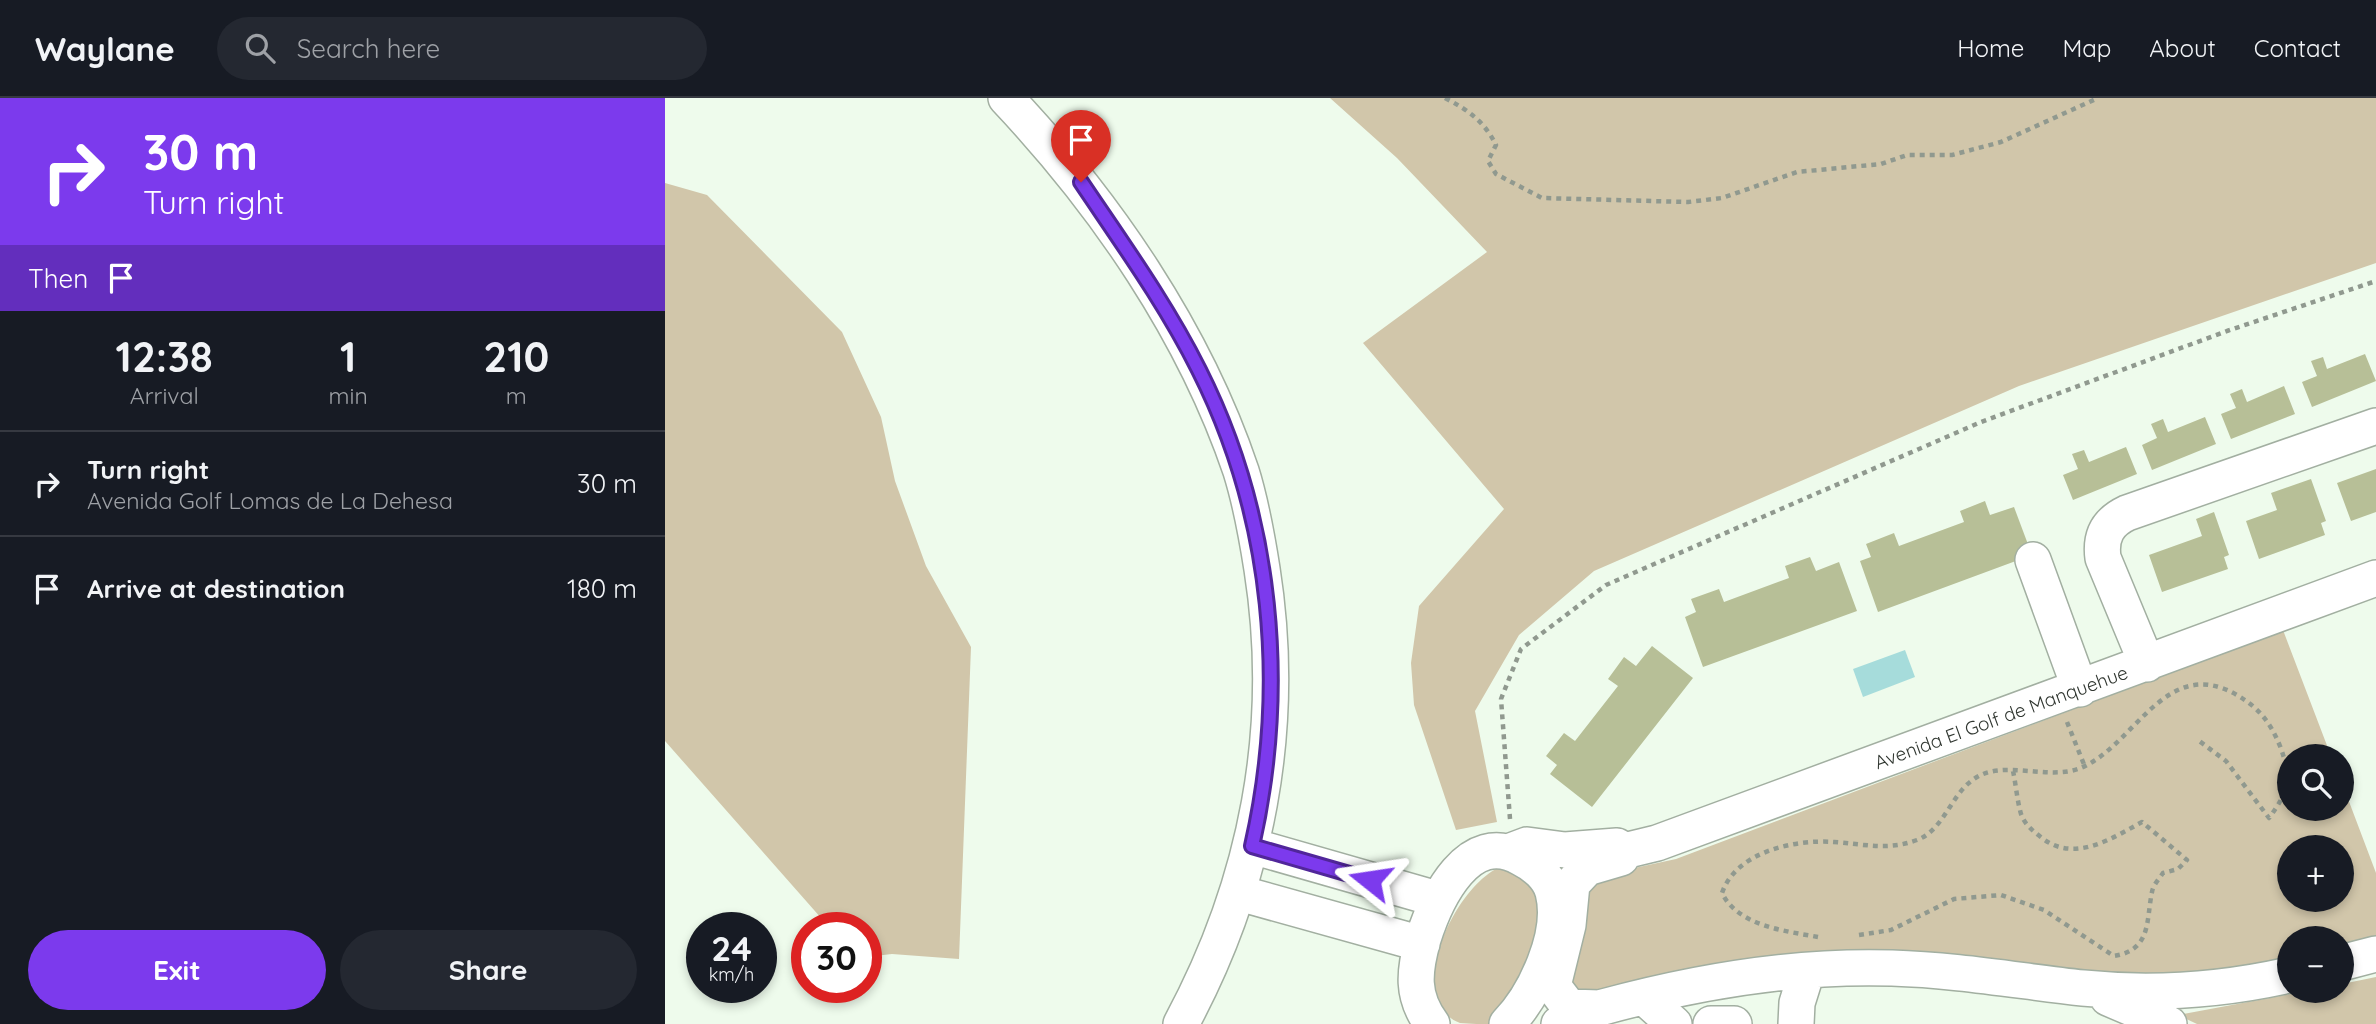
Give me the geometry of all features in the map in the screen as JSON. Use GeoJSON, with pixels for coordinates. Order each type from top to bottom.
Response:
{"type":"FeatureCollection","features":[{"type":"Feature","properties":{"kind":"street"},"geometry":{"type":"LineString","coordinates":[[1006,98],[1081,182],[1171,318],[1214,403],[1241,473],[1257,535],[1272,656],[1268,755],[1252,846],[1239,893],[1212,963],[1181,1024]]}},
{"type":"Feature","properties":{"kind":"street"},"geometry":{"type":"LineString","coordinates":[[2147,664],[2103,558],[2102,539],[2111,523],[2127,513],[2376,426]]}},
{"type":"Feature","properties":{"kind":"street"},"geometry":{"type":"LineString","coordinates":[[2033,559],[2069,693]]}},
{"type":"Feature","properties":{"kind":"street","name":"Avenida El Golf de Manquehue"},"geometry":{"type":"LineString","coordinates":[[1599,1008],[1569,1007],[1553,986],[1569,925],[1572,884],[1587,868],[1619,860],[1624,852],[1657,843],[2069,693],[2376,578]]}},
{"type":"Feature","properties":{"kind":"street","name":"Avenida El Golf de Manquehue"},"geometry":{"type":"LineString","coordinates":[[1432,1024],[1417,996],[1414,982],[1422,944],[1437,899],[1454,875],[1475,858],[1500,849],[1511,851],[1527,845],[1582,850],[1617,846],[1624,852]]}},
{"type":"Feature","properties":{"kind":"street"},"geometry":{"type":"LineString","coordinates":[[1252,846],[1437,899]]}},
{"type":"Feature","properties":{"kind":"street"},"geometry":{"type":"LineString","coordinates":[[1507,1024],[1534,988],[1549,942],[1554,909],[1553,891],[1546,879],[1530,862],[1511,851]]}},
{"type":"Feature","properties":{"kind":"street"},"geometry":{"type":"LineString","coordinates":[[1239,893],[1422,944]]}},
{"type":"Feature","properties":{"kind":"street"},"geometry":{"type":"LineString","coordinates":[[2354,960],[2376,954]]}},
{"type":"Feature","properties":{"kind":"street","name":"Avenida El Golf de Manquehue"},"geometry":{"type":"LineString","coordinates":[[1559,1024],[1599,1008],[1746,978],[1861,967],[1931,970],[2082,988],[2188,990],[2277,977]]}},
{"type":"Feature","properties":{"kind":"street"},"geometry":{"type":"LineString","coordinates":[[1796,1024],[1797,1003],[1807,971]]}},
{"type":"Feature","properties":{"kind":"street"},"geometry":{"type":"LineString","coordinates":[[2082,988],[2169,1024]]}},
{"type":"Feature","properties":{"kind":"street"},"geometry":{"type":"LineString","coordinates":[[1644,998],[1674,1024]]}},
{"type":"Feature","properties":{"kind":"street"},"geometry":{"type":"LineString","coordinates":[[1711,1024],[1734,1024]]}},
{"type":"Feature","properties":{"kind":"path"},"geometry":{"type":"LineString","coordinates":[[1445,98],[1472,112],[1489,130],[1496,145],[1487,161],[1496,174],[1542,198],[1675,202],[1723,198],[1797,172],[1881,164],[1907,155],[1952,155],[2001,142],[2098,98]]}},
{"type":"Feature","properties":{"kind":"path"},"geometry":{"type":"LineString","coordinates":[[1509,812],[1501,699],[1521,649],[1606,585],[1981,422],[2227,331],[2376,281]]}},
{"type":"Feature","properties":{"kind":"path"},"geometry":{"type":"LineString","coordinates":[[1831,936],[1817,937],[1747,920],[1729,907],[1722,893],[1727,877],[1749,859],[1786,846],[1832,841],[1867,848],[1897,847],[1921,839],[1941,820],[1973,779],[1988,773],[2013,771],[2048,775],[2085,767],[2112,749],[2158,701],[2177,689],[2207,685],[2230,691],[2253,704],[2271,724],[2283,755],[2288,785],[2283,799],[2269,818],[2226,761],[2198,740]]}},
{"type":"Feature","properties":{"kind":"path"},"geometry":{"type":"LineString","coordinates":[[2069,693],[2085,767]]}},
{"type":"Feature","properties":{"kind":"path"},"geometry":{"type":"LineString","coordinates":[[1858,935],[1891,930],[1954,899],[2001,895],[2044,910],[2114,956],[2126,954],[2140,943],[2151,916],[2152,890],[2163,873],[2178,869],[2187,860],[2141,822],[2092,847],[2067,850],[2047,842],[2029,828],[2022,816],[2013,771]]}},
{"type":"Feature","properties":{"kind":"shaded area"},"geometry":{"type":"Polygon","coordinates":[[[1330,98],[2376,98],[2376,263],[2019,386],[1594,571],[1519,635],[1475,711],[1497,822],[1456,830],[1414,705],[1411,663],[1419,606],[1504,509],[1363,343],[1487,252],[1397,158],[1330,98]]]}},
{"type":"Feature","properties":{"kind":"shaded area"},"geometry":{"type":"Polygon","coordinates":[[[665,183],[707,195],[842,332],[881,417],[895,481],[926,566],[971,647],[959,959],[882,955],[882,912],[816,912],[665,741],[665,183]]]}},
{"type":"Feature","properties":{"kind":"shaded area"},"geometry":{"type":"Polygon","coordinates":[[[2283,630],[2326,744],[2277,744],[2277,821],[2354,821],[2354,815],[2376,873],[2376,937],[2354,944],[2354,926],[2277,926],[2277,963],[2242,970],[2115,976],[2034,966],[1565,997],[1579,904],[1593,877],[1676,859],[2283,630]]]}},
{"type":"Feature","properties":{"kind":"shaded area"},"geometry":{"type":"Polygon","coordinates":[[[1505,865],[1537,881],[1541,945],[1493,1024],[1460,1023],[1443,1011],[1435,991],[1435,968],[1442,942],[1453,916],[1469,893],[1486,875],[1505,865]]]}},
{"type":"Feature","properties":{"kind":"shaded area"},"geometry":{"type":"Polygon","coordinates":[[[2376,977],[2376,1024],[2197,1024],[2178,1015],[2277,996],[2277,1003],[2354,1003],[2354,982],[2376,977]]]}},
{"type":"Feature","properties":{"kind":"water"},"geometry":{"type":"Polygon","coordinates":[[[1905,650],[1915,677],[1863,697],[1853,669],[1905,650]]]}},
{"type":"Feature","properties":{"kind":"building"},"geometry":{"type":"Polygon","coordinates":[[[2365,354],[2376,381],[2312,407],[2302,382],[2317,376],[2311,361],[2323,357],[2327,369],[2365,354]]]}},
{"type":"Feature","properties":{"kind":"building"},"geometry":{"type":"Polygon","coordinates":[[[2284,386],[2295,414],[2231,439],[2221,414],[2236,408],[2230,394],[2242,389],[2247,402],[2284,386]]]}},
{"type":"Feature","properties":{"kind":"building"},"geometry":{"type":"Polygon","coordinates":[[[2205,417],[2216,444],[2152,470],[2142,445],[2157,438],[2151,424],[2163,419],[2168,432],[2205,417]]]}},
{"type":"Feature","properties":{"kind":"building"},"geometry":{"type":"Polygon","coordinates":[[[2126,447],[2137,474],[2073,500],[2063,475],[2078,469],[2072,454],[2084,450],[2089,462],[2126,447]]]}},
{"type":"Feature","properties":{"kind":"building"},"geometry":{"type":"Polygon","coordinates":[[[2376,469],[2376,512],[2351,521],[2337,483],[2376,469]]]}},
{"type":"Feature","properties":{"kind":"building"},"geometry":{"type":"Polygon","coordinates":[[[2311,479],[2326,521],[2321,523],[2325,535],[2259,559],[2246,521],[2277,510],[2271,493],[2311,479]]]}},
{"type":"Feature","properties":{"kind":"building"},"geometry":{"type":"Polygon","coordinates":[[[1985,501],[1990,515],[2014,507],[2032,555],[1878,612],[1860,561],[1871,557],[1866,544],[1894,533],[1899,546],[1964,522],[1960,511],[1985,501]]]}},
{"type":"Feature","properties":{"kind":"building"},"geometry":{"type":"Polygon","coordinates":[[[2214,512],[2229,555],[2224,557],[2228,569],[2162,592],[2149,555],[2202,536],[2196,519],[2214,512]]]}},
{"type":"Feature","properties":{"kind":"building"},"geometry":{"type":"Polygon","coordinates":[[[1810,557],[1816,571],[1839,562],[1857,611],[1703,667],[1685,617],[1696,612],[1691,599],[1719,589],[1724,602],[1789,578],[1785,566],[1810,557]]]}},
{"type":"Feature","properties":{"kind":"building"},"geometry":{"type":"Polygon","coordinates":[[[1652,646],[1693,678],[1592,807],[1550,774],[1557,765],[1546,756],[1564,733],[1575,741],[1618,686],[1608,679],[1624,657],[1636,666],[1652,646]]]}},
{"type":"Feature","properties":{"kind":"route"},"geometry":{"type":"LineString","coordinates":[[1081,182],[1171,318],[1199,370],[1241,473],[1257,535],[1272,656],[1268,755],[1252,846],[1370,880]]}}]}
